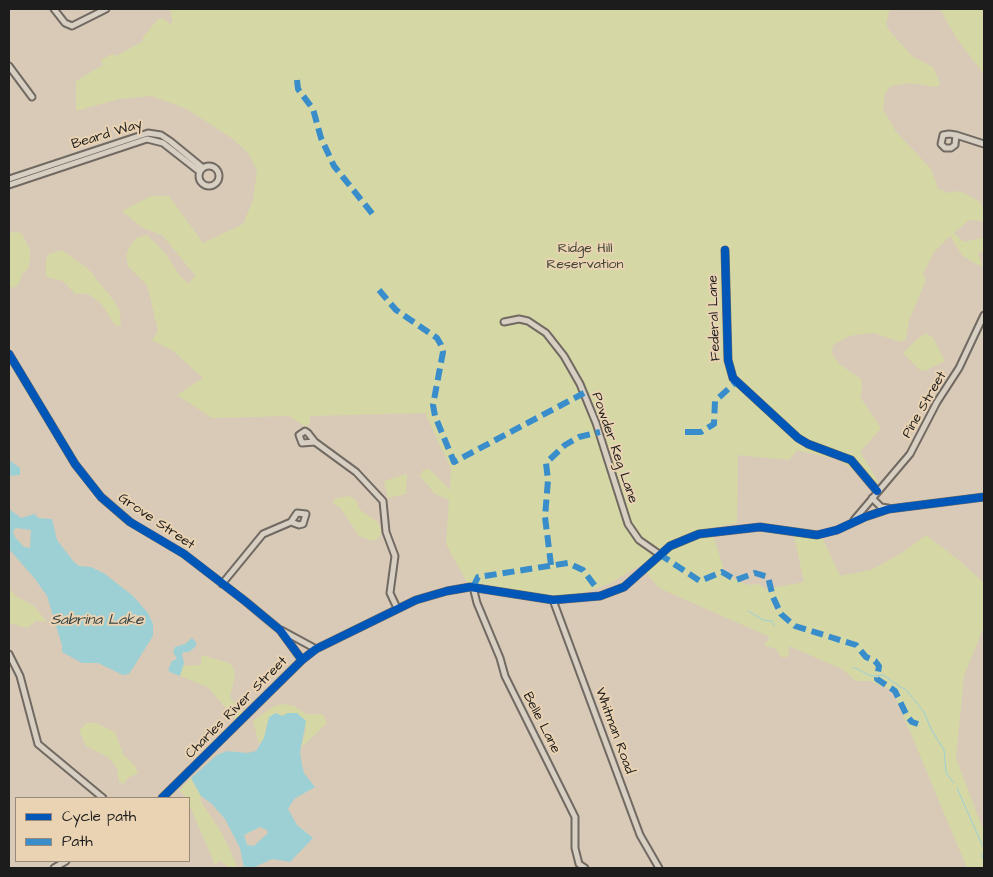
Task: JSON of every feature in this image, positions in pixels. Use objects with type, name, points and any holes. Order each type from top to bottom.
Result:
[{"type":"street","points":[[54,9],[65,22],[72,26],[106,9]]},
{"type":"street","points":[[9,66],[32,97]]},
{"type":"street","name":"Beard Way","points":[[9,180],[148,133],[160,135],[170,140],[201,170],[163,143],[147,138],[9,185]]},
{"type":"street","points":[[956,135],[984,144]]},
{"type":"street","name":"Federal Lane","points":[[726,250],[728,360],[733,378],[798,438],[808,444],[852,460],[877,491]]},
{"type":"street","name":"Pine Street","points":[[850,523],[910,454],[937,402],[959,368],[984,315]]},
{"type":"street","name":"Powder Keg Lane","points":[[504,322],[520,319],[528,321],[546,334],[564,356],[580,384],[596,423],[628,524],[639,540],[659,554]]},
{"type":"street","name":"Grove Street","points":[[9,354],[75,464],[101,497],[130,522],[184,554],[280,630],[302,660]]},
{"type":"street","points":[[315,442],[356,472],[383,501],[386,532],[395,556],[390,593],[397,608]]},
{"type":"street","name":"Charles River Street","points":[[163,797],[302,660],[316,650],[397,608],[447,591],[474,587],[553,600],[600,596],[616,591],[634,579],[659,554],[682,540],[699,534],[760,527],[818,535],[889,509],[984,497]]},
{"type":"street","points":[[872,498],[881,507],[889,509]]},
{"type":"street","points":[[222,584],[263,534],[291,522]]},
{"type":"street","name":"Belle Lane","points":[[474,587],[477,603],[500,658],[505,676],[575,817],[575,848],[579,864],[585,868]]},
{"type":"street","name":"Whitman Road","points":[[553,600],[640,835],[659,868]]},
{"type":"street","points":[[280,630],[316,650]]},
{"type":"street","points":[[9,654],[20,676],[38,744],[102,797]]},
{"type":"green space","name":"Ridge Hill Reservation","points":[[170,9],[890,9],[886,23],[888,29],[913,57],[933,67],[940,84],[937,87],[910,83],[891,86],[885,93],[883,109],[896,132],[931,169],[938,189],[948,193],[958,191],[980,202],[983,207],[984,221],[969,220],[954,233],[964,242],[982,238],[984,235],[984,250],[978,254],[983,266],[962,255],[950,236],[934,252],[923,274],[926,280],[909,320],[906,339],[900,342],[874,333],[861,334],[849,336],[833,345],[832,353],[839,364],[861,379],[862,392],[860,397],[881,428],[860,452],[879,483],[876,486],[839,460],[797,450],[789,460],[738,455],[737,523],[711,528],[725,573],[740,582],[749,585],[758,584],[766,589],[804,582],[794,536],[821,535],[840,576],[871,570],[902,553],[926,535],[960,561],[984,583],[984,626],[964,676],[956,758],[984,832],[984,868],[967,868],[893,691],[870,681],[856,681],[842,669],[789,646],[788,657],[781,657],[776,649],[764,645],[770,637],[659,588],[640,565],[611,583],[572,595],[538,595],[493,586],[468,584],[446,544],[449,500],[435,494],[420,476],[423,470],[429,469],[450,490],[451,469],[426,415],[428,413],[310,416],[310,423],[306,427],[289,416],[212,418],[177,395],[203,378],[173,351],[152,340],[158,331],[149,292],[146,284],[128,266],[126,256],[136,238],[147,235],[166,254],[180,276],[189,284],[195,275],[162,235],[143,228],[122,211],[151,196],[169,196],[203,243],[243,224],[253,200],[257,171],[249,154],[233,139],[187,109],[152,96],[119,99],[76,111],[76,81],[103,65],[101,60],[112,54],[117,56],[143,41],[143,37],[158,19],[164,19],[170,24],[173,22]]},
{"type":"green space","points":[[940,9],[984,9],[984,74],[957,39]]},
{"type":"green space","points":[[15,231],[22,234],[30,249],[30,257],[28,269],[22,274],[19,284],[13,288],[9,286],[9,234]]},
{"type":"green space","points":[[62,250],[89,270],[114,301],[120,312],[121,325],[116,326],[102,305],[93,297],[88,294],[75,294],[63,281],[46,277],[46,259],[49,254]]},
{"type":"green space","points":[[926,333],[933,338],[945,361],[924,371],[920,370],[903,353]]},
{"type":"green space","points":[[407,474],[406,494],[388,498],[384,481]]},
{"type":"green space","points":[[348,496],[356,500],[360,510],[378,522],[382,533],[377,539],[373,541],[359,536],[340,507],[333,504],[334,499]]},
{"type":"green space","points":[[9,588],[16,596],[34,606],[47,622],[36,621],[27,628],[9,623]]},
{"type":"green space","points":[[201,655],[229,663],[233,667],[235,675],[230,697],[243,713],[237,719],[233,717],[208,687],[180,676],[183,666],[201,665]]},
{"type":"green space","points":[[282,704],[294,706],[306,714],[323,714],[327,723],[301,748],[306,728],[276,713],[267,725],[264,738],[259,744],[253,721],[272,707]]},
{"type":"green space","points":[[87,723],[96,723],[115,732],[123,754],[135,766],[138,773],[128,778],[124,784],[119,782],[117,768],[108,757],[86,746],[79,730]]},
{"type":"green space","points":[[191,778],[201,796],[202,803],[223,835],[238,868],[229,868],[220,860],[215,865],[190,806],[190,797],[185,797],[180,790]]},
{"type":"water","points":[[9,460],[20,468],[20,475],[9,476]]},
{"type":"water","name":"Sabrina Lake","points":[[9,509],[21,518],[35,514],[38,518],[52,519],[57,540],[74,562],[79,566],[91,567],[105,574],[133,596],[148,613],[153,624],[153,636],[129,674],[123,675],[98,663],[82,663],[62,652],[62,645],[47,596],[9,549]],"holes":[[[16,528],[31,530],[30,548],[24,547],[15,537],[13,531]]]},
{"type":"water","points":[[192,638],[196,642],[196,646],[189,652],[182,654],[184,663],[180,676],[172,673],[168,670],[172,661],[177,659],[173,652],[175,647],[185,644]]},
{"type":"water","points":[[276,713],[282,716],[288,713],[297,713],[306,721],[300,752],[304,773],[315,787],[294,799],[288,809],[297,825],[313,838],[290,862],[272,859],[253,868],[244,868],[240,848],[225,819],[212,804],[201,796],[191,778],[217,755],[227,751],[247,753],[256,751],[264,738],[269,717]],"holes":[[[260,827],[267,830],[268,833],[254,846],[247,845],[244,835]]]},
{"type":"waterway","points":[[748,611],[763,620],[772,621],[774,626]]},
{"type":"waterway","points":[[853,667],[871,676],[883,675],[907,691],[924,712],[931,729],[944,750],[946,773],[954,783]]},
{"type":"waterway","points":[[957,788],[984,849]]},
{"type":"waterway","points":[[984,852],[981,855],[984,860]]},
{"type":"marked path","points":[[297,80],[298,89],[313,109],[321,138],[334,166],[375,217]]},
{"type":"marked path","points":[[379,290],[396,310],[437,338],[441,345],[443,352],[433,405],[435,416],[454,462],[584,393]]},
{"type":"marked path","points":[[697,432],[685,432],[701,432],[714,424],[715,401],[736,382]]},
{"type":"marked path","points":[[551,565],[545,517],[548,480],[546,463],[565,445],[579,437],[600,432]]},
{"type":"marked path","points":[[659,554],[700,581],[722,572],[736,580],[755,573],[768,577],[773,597],[781,614],[795,626],[856,645],[866,657],[875,661],[879,666],[877,679],[895,691],[907,716],[912,722],[918,724]]},
{"type":"marked path","points":[[473,587],[478,577],[568,563],[583,570],[595,586]]},
{"type":"cycle path","points":[[725,250],[728,360],[733,378],[798,438],[808,444],[851,460],[877,491]]},
{"type":"cycle path","points":[[9,354],[75,464],[101,497],[130,522],[184,554],[245,601],[280,630],[302,660]]},
{"type":"cycle path","points":[[163,797],[302,660],[316,649],[416,600],[470,587],[553,600],[600,596],[624,587],[670,546],[699,534],[760,527],[817,535],[837,530],[865,517],[889,509],[984,497]]}]
